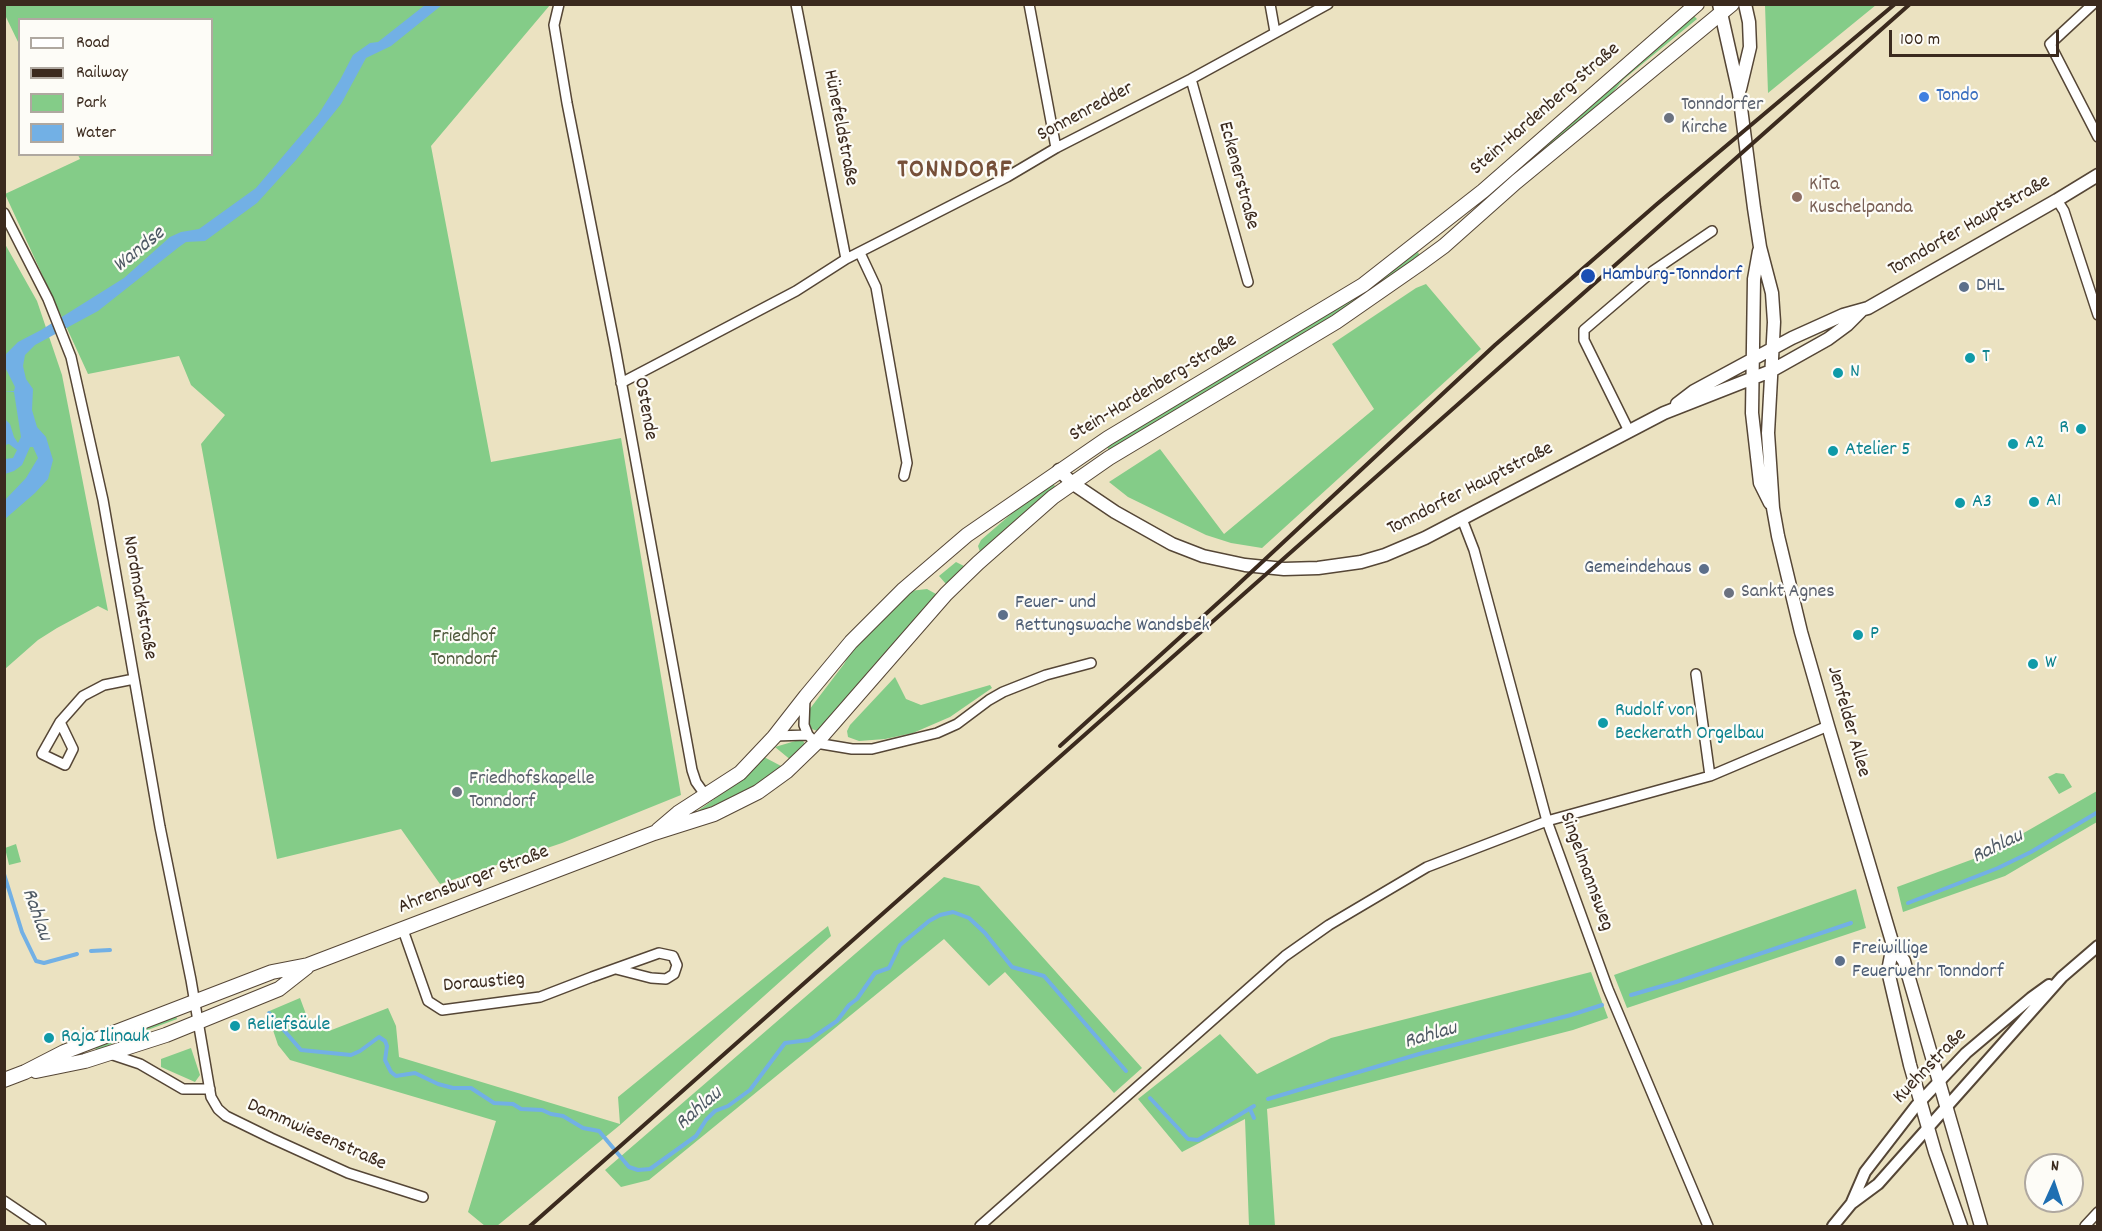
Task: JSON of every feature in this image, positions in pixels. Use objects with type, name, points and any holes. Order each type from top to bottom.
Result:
[{"type":"main road","name":"Stein-Hardenberg-Straße","points":[[654,833],[678,813],[740,772],[774,736],[851,642],[937,560],[967,535],[1108,438],[1363,285],[1484,191],[1697,4]]},
{"type":"main road","name":"Stein-Hardenberg-Straße","points":[[812,739],[946,594],[1015,529],[1072,483],[1118,452],[1336,322],[1418,265],[1444,246],[1515,182],[1720,9],[1732,4]]},
{"type":"main road","points":[[1739,93],[1750,47],[1749,22],[1745,4]]},
{"type":"main road","points":[[1720,9],[1739,93],[1760,247]]},
{"type":"main road","name":"Tonndorfer Hauptstraße","points":[[1059,470],[1072,483],[1115,512],[1172,544],[1203,556],[1259,567],[1318,568],[1361,562],[1385,555],[1425,538],[1664,413],[1771,371],[1828,339],[1861,311],[2097,175]]},
{"type":"main road","name":"Jenfelder Allee","points":[[1760,247],[1772,293],[1774,322],[1768,433],[1773,508],[1801,632],[1828,726],[1893,945],[1904,961],[1981,1227]]},
{"type":"main road","name":"Jenfelder Allee","points":[[1760,247],[1755,279],[1754,434],[1760,483],[1773,508]]},
{"type":"main road","name":"Tonndorfer Hauptstraße","points":[[1664,413],[1694,391],[1772,348],[1843,315],[1861,311]]},
{"type":"main road","points":[[654,833],[714,814],[758,792],[787,771],[812,739]]},
{"type":"main road","name":"Ahrensburger Straße","points":[[4,1080],[64,1052],[272,972],[308,965],[654,833]]},
{"type":"main road","name":"Jenfelder Allee","points":[[1893,945],[1888,971],[1910,1065],[1961,1227]]},
{"type":"main road","name":"Ahrensburger Straße","points":[[25,1072],[65,1066],[109,1054],[199,1022],[279,989],[308,965]]},
{"type":"street","name":"Ostende","points":[[559,4],[554,25],[567,103],[692,770],[696,782],[706,796]]},
{"type":"street","name":"Hünefeldstraße","points":[[796,4],[846,259]]},
{"type":"street","points":[[1029,4],[1056,148]]},
{"type":"street","points":[[1270,4],[1275,32]]},
{"type":"street","name":"Sonnenredder","points":[[621,383],[796,291],[846,259],[1007,177],[1056,148],[1191,79],[1328,4]]},
{"type":"street","points":[[2093,4],[2050,44],[2097,137]]},
{"type":"street","name":"Eckenerstraße","points":[[1191,79],[1248,282]]},
{"type":"street","points":[[2057,200],[2064,211],[2097,315]]},
{"type":"street","name":"Nordmarkstraße","points":[[4,213],[48,299],[71,357],[102,500],[160,827],[199,1022]]},
{"type":"street","points":[[1629,431],[1584,340],[1584,330],[1653,271],[1712,231]]},
{"type":"street","points":[[860,253],[876,286],[907,463],[904,476]]},
{"type":"street","name":"Singelmannsweg","points":[[1462,519],[1474,550],[1547,821],[1608,989],[1708,1227]]},
{"type":"street","points":[[774,736],[812,739],[852,749],[872,749],[937,733],[957,724],[989,699],[1003,692],[1046,675],[1090,663]]},
{"type":"street","points":[[1696,674],[1710,776]]},
{"type":"street","points":[[60,722],[83,696],[104,685],[134,679]]},
{"type":"street","points":[[806,696],[804,725],[812,739]]},
{"type":"street","points":[[980,1227],[1285,956],[1329,925],[1427,867],[1547,821],[1710,776],[1828,726]]},
{"type":"street","name":"Doraustieg","points":[[403,930],[428,1001],[442,1010],[540,997],[616,969],[664,953],[676,958],[678,966],[674,974],[666,979],[651,978],[616,969]]},
{"type":"street","name":"Kuehnstraße","points":[[1833,1227],[1851,1204],[1865,1172],[1921,1101],[1966,1053],[2024,1004],[2062,977],[2097,946]]},
{"type":"street","name":"Kuehnstraße","points":[[1851,1204],[1878,1184],[2062,977]]},
{"type":"street","name":"Dammwiesenstraße","points":[[199,1022],[214,1103],[226,1116],[348,1173],[423,1197]]},
{"type":"street","points":[[109,1054],[140,1064],[183,1089],[210,1089]]},
{"type":"street","points":[[4,1201],[41,1227]]},
{"type":"street","points":[[2085,1227],[2097,1212]]},
{"type":"green space","points":[[1765,4],[1876,5],[1768,93]]},
{"type":"green space","name":"Friedhof Tonndorf","points":[[4,5],[550,5],[431,146],[491,462],[621,438],[681,795],[562,843],[440,884],[401,829],[277,859],[201,444],[225,415],[191,385],[179,356],[88,374],[5,194],[80,159],[78,156],[213,156],[213,18],[18,18],[18,42],[5,15]]},
{"type":"green space","points":[[1693,15],[1697,19],[1624,79],[1607,99],[1524,166],[1520,164]]},
{"type":"green space","points":[[5,244],[37,301],[62,375],[108,611],[98,606],[57,628],[38,640],[5,669]]},
{"type":"green space","points":[[1418,252],[1420,257],[1386,283],[1313,329],[1109,450],[1107,447],[1319,319]]},
{"type":"green space","points":[[1426,284],[1481,349],[1262,548],[1231,543],[1206,535],[1128,497],[1109,482],[1160,449],[1224,534],[1374,409],[1332,344],[1416,288]]},
{"type":"green space","points":[[1053,484],[1055,486],[980,552],[978,546],[981,540],[1032,496]]},
{"type":"green space","points":[[956,562],[964,566],[946,584],[939,576]]},
{"type":"green space","points":[[927,589],[936,594],[820,732],[812,729],[809,723],[809,710],[849,655],[910,591]]},
{"type":"green space","points":[[895,677],[906,699],[921,705],[990,685],[992,688],[950,717],[913,733],[885,739],[859,741],[848,737],[847,731],[850,725]]},
{"type":"green space","points":[[802,739],[806,746],[792,761],[775,747]]},
{"type":"green space","points":[[764,757],[783,767],[758,786],[692,815],[727,790]]},
{"type":"green space","points":[[2056,773],[2064,774],[2072,787],[2059,794],[2048,777]]},
{"type":"green space","points":[[2097,791],[2097,822],[2005,876],[1903,912],[1897,887],[1987,854]]},
{"type":"green space","points":[[16,844],[21,862],[9,865],[5,848]]},
{"type":"green space","points":[[944,877],[979,886],[1142,1068],[1114,1093],[1005,972],[989,986],[944,939],[649,1180],[621,1187],[605,1170]]},
{"type":"green space","points":[[1856,889],[1866,928],[1627,1008],[1614,975]]},
{"type":"green space","points":[[828,926],[831,936],[620,1125],[497,1226],[485,1226],[468,1212],[496,1121],[290,1060],[278,1045],[267,1012],[300,998],[310,1025],[329,1031],[388,1008],[396,1026],[399,1057],[620,1124],[618,1097]]},
{"type":"green space","points":[[1591,972],[1608,1018],[1573,1030],[1267,1109],[1275,1226],[1249,1226],[1245,1119],[1182,1152],[1138,1099],[1220,1034],[1257,1074],[1331,1038]]},
{"type":"green space","points":[[176,1016],[177,1019],[113,1043],[97,1052],[95,1047]]},
{"type":"green space","points":[[191,1048],[200,1075],[195,1082],[161,1067],[161,1059]]},
{"type":"water","points":[[425,5],[442,5],[391,46],[366,58],[341,104],[296,160],[257,203],[205,241],[186,242],[98,311],[35,345],[25,355],[23,366],[26,379],[33,389],[32,410],[37,427],[46,437],[53,460],[48,479],[5,519],[5,500],[26,478],[38,458],[33,447],[30,447],[22,465],[5,474],[5,459],[13,458],[17,450],[9,444],[5,445],[4,418],[10,424],[18,443],[21,437],[14,392],[4,392],[14,391],[15,387],[6,369],[6,354],[18,342],[124,278],[170,237],[181,232],[199,229],[256,188],[318,115],[353,55],[370,43],[378,42]]},
{"type":"waterway","name":"Rahlau","points":[[1908,903],[1998,868],[2031,852],[2098,812]]},
{"type":"waterway","name":"Rahlau","points":[[4,874],[22,932],[36,961],[44,963],[77,954]]},
{"type":"waterway","name":"Rahlau","points":[[269,1013],[301,1050],[351,1055],[379,1037],[385,1041],[387,1046],[385,1060],[391,1072],[396,1076],[415,1073],[438,1084],[453,1088],[471,1088],[494,1103],[513,1104],[521,1109],[542,1110],[563,1116],[583,1128],[599,1131],[629,1167],[638,1170],[650,1169],[696,1136],[715,1111],[728,1106],[750,1090],[785,1043],[809,1040],[837,1021],[849,1005],[857,999],[875,973],[889,968],[900,945],[929,921],[953,912],[969,918],[985,933],[1012,967],[1044,976],[1126,1071]]},
{"type":"waterway","name":"Rahlau","points":[[1631,995],[1851,923]]},
{"type":"waterway","name":"Rahlau","points":[[91,951],[110,950]]},
{"type":"waterway","name":"Rahlau","points":[[1268,1099],[1419,1054],[1602,1005]]},
{"type":"waterway","name":"Rahlau","points":[[1150,1098],[1188,1139],[1198,1140],[1254,1106]]},
{"type":"waterway","points":[[1250,1109],[1254,1118]]},
{"type":"railway","points":[[1060,746],[1230,592],[1495,345],[1657,204],[1895,4]]},
{"type":"railway","points":[[530,1226],[1910,4]]},
{"type":"place","name":"Tondo","points":[[1924,97]]},
{"type":"place","name":"Tonndorfer Kirche","points":[[1669,118]]},
{"type":"place","name":"KiTa Kuschelpanda","points":[[1797,197]]},
{"type":"place","name":"Hamburg-Tonndorf","points":[[1588,276]]},
{"type":"place","name":"DHL","points":[[1964,287]]},
{"type":"place","name":"T","points":[[1970,358]]},
{"type":"place","name":"N","points":[[1838,373]]},
{"type":"place","name":"R","points":[[2081,429]]},
{"type":"place","name":"A2","points":[[2013,444]]},
{"type":"place","name":"Atelier 5","points":[[1833,451]]},
{"type":"place","name":"A1","points":[[2034,502]]},
{"type":"place","name":"A3","points":[[1960,503]]},
{"type":"place","name":"Gemeindehaus","points":[[1704,569]]},
{"type":"place","name":"Sankt Agnes","points":[[1729,593]]},
{"type":"place","name":"Feuer- und Rettungswache Wandsbek","points":[[1003,615]]},
{"type":"place","name":"P","points":[[1858,635]]},
{"type":"place","name":"W","points":[[2033,664]]},
{"type":"place","name":"Rudolf von Beckerath Orgelbau","points":[[1603,723]]},
{"type":"place","name":"Friedhofskapelle Tonndorf","points":[[457,792]]},
{"type":"place","name":"Freiwillige Feuerwehr Tonndorf","points":[[1840,961]]},
{"type":"place","name":"Reliefsäule","points":[[235,1026]]},
{"type":"place","name":"Raja Ilinauk","points":[[49,1038]]},
{"type":"district","name":"TONNDORF","points":[[955,172]]},
{"type":"water label","name":"Wandse","points":[[140,251]]}]
